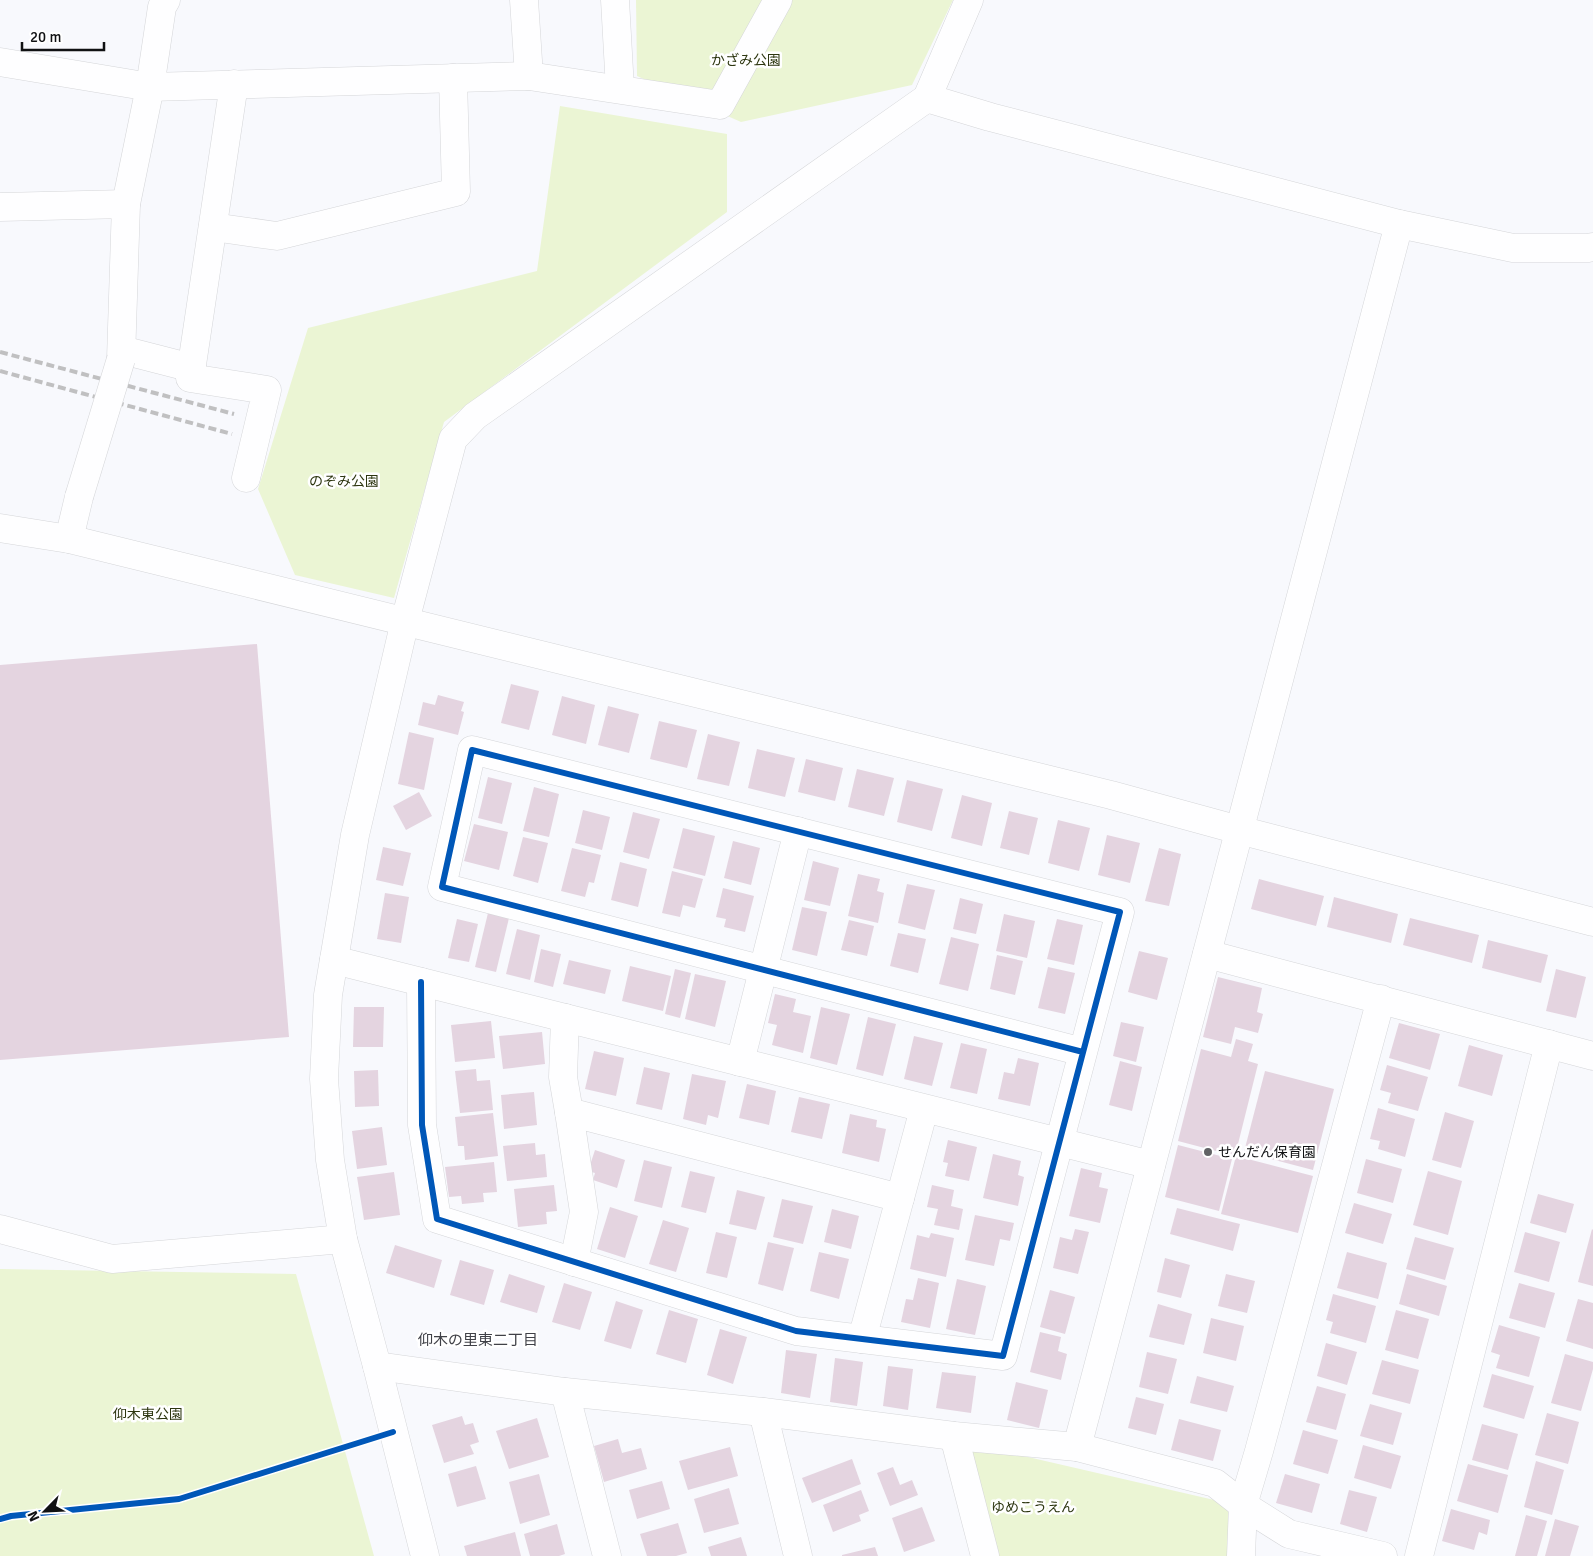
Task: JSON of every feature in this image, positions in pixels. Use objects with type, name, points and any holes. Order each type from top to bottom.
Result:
[{"type":"street","points":[[70,539],[79,497],[122,355],[126,204],[150,88],[162,7],[166,0]]},
{"type":"street","points":[[524,0],[529,76]]},
{"type":"street","points":[[615,0],[620,89]]},
{"type":"street","points":[[0,62],[150,88],[529,76],[720,105],[778,0]]},
{"type":"street","points":[[425,1556],[343,1239],[330,1160],[324,1080],[328,996],[355,835],[405,622],[453,439],[475,416],[926,98],[969,0]]},
{"type":"street","points":[[213,227],[277,236],[456,192],[454,78]]},
{"type":"street","points":[[234,84],[190,378],[266,390],[246,478]]},
{"type":"street","points":[[926,98],[990,117],[1399,224],[1512,248],[1593,247]]},
{"type":"street","points":[[0,207],[126,204]]},
{"type":"street","points":[[1077,1447],[1399,224]]},
{"type":"street","points":[[122,355],[192,368]]},
{"type":"street","points":[[0,528],[70,539],[1111,795],[1593,922]]},
{"type":"street","points":[[421,982],[422,1125],[437,1219],[796,1331],[1003,1356],[1120,912],[472,750],[442,887],[1083,1052]]},
{"type":"street","points":[[740,1062],[798,832]]},
{"type":"street","points":[[1207,954],[1593,1056]]},
{"type":"street","points":[[334,960],[1150,1165]]},
{"type":"street","points":[[1241,1556],[1243,1505],[1265,1431],[1381,999]]},
{"type":"street","points":[[565,1018],[563,1076],[584,1212],[574,1262]]},
{"type":"street","points":[[1419,1556],[1549,1044]]},
{"type":"street","points":[[862,1339],[924,1108]]},
{"type":"street","points":[[570,1112],[900,1198]]},
{"type":"street","points":[[0,1229],[112,1260],[343,1239]]},
{"type":"street","points":[[377,1366],[566,1392],[763,1412],[954,1436],[1077,1447],[1215,1483],[1243,1505],[1289,1534],[1384,1556]]},
{"type":"street","points":[[566,1392],[607,1556]]},
{"type":"street","points":[[763,1412],[798,1556]]},
{"type":"street","points":[[954,1436],[985,1556]]},
{"type":"green space","name":"かざみ公園","points":[[636,0],[953,0],[912,85],[741,122],[637,76]]},
{"type":"green space","name":"のぞみ公園","points":[[560,106],[727,134],[727,212],[444,422],[394,598],[295,575],[258,489],[308,328],[537,271]]},
{"type":"green space","name":"仰木東公園","points":[[0,1269],[296,1274],[374,1556],[0,1556]]},
{"type":"green space","name":"ゆめこうえん","points":[[967,1443],[1236,1505],[1232,1556],[996,1556]]},
{"type":"building","points":[[257,644],[289,1037],[0,1060],[0,665]]},
{"type":"building","points":[[511,684],[539,691],[529,730],[501,723]]},
{"type":"building","points":[[438,695],[464,702],[461,711],[464,712],[458,735],[418,725],[423,702],[435,705]]},
{"type":"building","points":[[562,696],[595,705],[586,744],[552,735]]},
{"type":"building","points":[[608,706],[639,714],[629,753],[598,745]]},
{"type":"building","points":[[659,721],[697,730],[687,768],[650,759]]},
{"type":"building","points":[[409,732],[434,738],[424,790],[398,784]]},
{"type":"building","points":[[708,734],[740,742],[729,786],[697,779]]},
{"type":"building","points":[[757,749],[795,758],[785,797],[748,788]]},
{"type":"building","points":[[806,759],[843,768],[835,801],[798,792]]},
{"type":"building","points":[[857,769],[894,778],[884,816],[848,807]]},
{"type":"building","points":[[488,777],[512,783],[502,824],[478,818]]},
{"type":"building","points":[[907,780],[943,789],[932,831],[897,822]]},
{"type":"building","points":[[534,787],[559,794],[549,837],[523,831]]},
{"type":"building","points":[[419,792],[432,816],[406,830],[393,806]]},
{"type":"building","points":[[962,795],[992,803],[982,846],[951,838]]},
{"type":"building","points":[[583,810],[610,817],[602,850],[575,843]]},
{"type":"building","points":[[1009,811],[1038,818],[1029,855],[1000,848]]},
{"type":"building","points":[[633,812],[660,819],[649,859],[623,852]]},
{"type":"building","points":[[1058,820],[1090,828],[1079,871],[1048,863]]},
{"type":"building","points":[[474,824],[508,832],[499,870],[464,861]]},
{"type":"building","points":[[683,828],[715,836],[705,876],[673,868]]},
{"type":"building","points":[[1107,835],[1140,843],[1130,883],[1098,875]]},
{"type":"building","points":[[523,837],[548,843],[538,883],[513,876]]},
{"type":"building","points":[[733,841],[760,848],[751,885],[724,878]]},
{"type":"building","points":[[383,847],[411,853],[403,886],[376,880]]},
{"type":"building","points":[[572,848],[601,855],[594,883],[589,882],[585,897],[561,891]]},
{"type":"building","points":[[1159,848],[1181,854],[1169,906],[1145,901]]},
{"type":"building","points":[[813,861],[839,868],[830,906],[804,900]]},
{"type":"building","points":[[620,862],[647,869],[638,907],[611,900]]},
{"type":"building","points":[[672,871],[703,879],[695,908],[683,905],[680,917],[662,913]]},
{"type":"building","points":[[858,874],[880,879],[877,891],[884,893],[878,923],[848,916]]},
{"type":"building","points":[[1259,879],[1324,896],[1316,926],[1251,909]]},
{"type":"building","points":[[907,884],[935,890],[925,930],[898,923]]},
{"type":"building","points":[[723,888],[754,896],[745,932],[724,927],[726,919],[716,917]]},
{"type":"building","points":[[385,893],[409,897],[401,943],[377,939]]},
{"type":"building","points":[[1334,897],[1398,914],[1391,943],[1327,927]]},
{"type":"building","points":[[960,898],[983,904],[976,934],[953,929]]},
{"type":"building","points":[[802,907],[827,912],[817,956],[792,950]]},
{"type":"building","points":[[488,913],[509,918],[496,972],[475,967]]},
{"type":"building","points":[[1004,914],[1035,921],[1027,958],[996,951]]},
{"type":"building","points":[[1410,918],[1479,935],[1472,963],[1403,945]]},
{"type":"building","points":[[457,919],[478,924],[469,962],[448,958]]},
{"type":"building","points":[[1057,919],[1083,925],[1074,965],[1047,959]]},
{"type":"building","points":[[849,920],[874,926],[867,956],[841,950]]},
{"type":"building","points":[[517,929],[540,935],[530,980],[506,974]]},
{"type":"building","points":[[898,933],[926,939],[918,973],[890,966]]},
{"type":"building","points":[[951,937],[979,944],[968,991],[939,984]]},
{"type":"building","points":[[1488,940],[1548,955],[1541,983],[1482,968]]},
{"type":"building","points":[[541,949],[561,954],[553,987],[534,982]]},
{"type":"building","points":[[1139,951],[1168,958],[1157,1000],[1128,992]]},
{"type":"building","points":[[997,955],[1023,961],[1015,995],[990,989]]},
{"type":"building","points":[[569,960],[611,970],[605,994],[563,984]]},
{"type":"building","points":[[630,966],[671,976],[663,1011],[622,1001]]},
{"type":"building","points":[[1048,967],[1075,973],[1065,1014],[1038,1008]]},
{"type":"building","points":[[675,969],[691,973],[680,1018],[665,1014]]},
{"type":"building","points":[[1556,969],[1586,977],[1576,1018],[1546,1011]]},
{"type":"building","points":[[695,974],[726,981],[715,1027],[685,1019]]},
{"type":"building","points":[[1218,977],[1262,988],[1257,1012],[1263,1014],[1258,1033],[1235,1027],[1231,1044],[1203,1037]]},
{"type":"building","points":[[775,994],[796,999],[793,1012],[811,1016],[803,1053],[772,1045],[777,1025],[768,1023]]},
{"type":"building","points":[[354,1007],[384,1007],[383,1047],[353,1047]]},
{"type":"building","points":[[821,1007],[850,1014],[837,1065],[810,1058]]},
{"type":"building","points":[[868,1017],[896,1024],[883,1076],[856,1069]]},
{"type":"building","points":[[491,1021],[495,1058],[455,1062],[451,1025]]},
{"type":"building","points":[[1121,1022],[1144,1027],[1136,1062],[1113,1056]]},
{"type":"building","points":[[1399,1023],[1440,1034],[1430,1070],[1389,1058]]},
{"type":"building","points":[[542,1032],[545,1064],[503,1069],[499,1036]]},
{"type":"building","points":[[914,1036],[943,1043],[932,1086],[904,1079]]},
{"type":"building","points":[[1236,1039],[1253,1044],[1248,1061],[1258,1064],[1235,1156],[1178,1141],[1201,1049],[1231,1057]]},
{"type":"building","points":[[961,1043],[987,1049],[977,1094],[950,1088]]},
{"type":"building","points":[[1469,1045],[1503,1055],[1492,1096],[1458,1086]]},
{"type":"building","points":[[594,1051],[624,1058],[616,1096],[585,1089]]},
{"type":"building","points":[[1018,1058],[1039,1063],[1030,1106],[998,1099],[1004,1072],[1014,1074]]},
{"type":"building","points":[[1120,1061],[1142,1067],[1132,1111],[1109,1105]]},
{"type":"building","points":[[1387,1065],[1428,1077],[1418,1111],[1388,1103],[1391,1093],[1380,1090]]},
{"type":"building","points":[[644,1067],[670,1073],[662,1110],[636,1104]]},
{"type":"building","points":[[476,1069],[477,1081],[490,1080],[493,1110],[460,1113],[455,1071]]},
{"type":"building","points":[[378,1070],[379,1106],[355,1107],[354,1071]]},
{"type":"building","points":[[1265,1071],[1334,1089],[1313,1170],[1244,1152]]},
{"type":"building","points":[[692,1074],[726,1081],[718,1118],[708,1115],[706,1125],[683,1119]]},
{"type":"building","points":[[747,1084],[776,1091],[769,1125],[739,1118]]},
{"type":"building","points":[[534,1092],[537,1125],[504,1129],[501,1095]]},
{"type":"building","points":[[799,1097],[830,1104],[822,1139],[791,1132]]},
{"type":"building","points":[[1378,1108],[1415,1119],[1405,1157],[1378,1149],[1380,1141],[1370,1139]]},
{"type":"building","points":[[1445,1112],[1474,1121],[1461,1168],[1432,1160]]},
{"type":"building","points":[[493,1113],[498,1156],[465,1160],[464,1146],[458,1146],[455,1117]]},
{"type":"building","points":[[850,1114],[877,1120],[876,1127],[886,1129],[879,1162],[842,1153]]},
{"type":"building","points":[[382,1127],[387,1165],[357,1169],[352,1131]]},
{"type":"building","points":[[948,1140],[977,1147],[969,1181],[945,1176],[948,1163],[943,1162]]},
{"type":"building","points":[[535,1143],[536,1155],[545,1154],[547,1177],[507,1181],[503,1146]]},
{"type":"building","points":[[1178,1145],[1232,1159],[1219,1211],[1165,1197]]},
{"type":"building","points":[[595,1150],[625,1160],[617,1188],[593,1180],[595,1173],[588,1171]]},
{"type":"building","points":[[993,1154],[1021,1161],[1018,1175],[1024,1177],[1018,1206],[983,1198]]},
{"type":"building","points":[[1236,1156],[1313,1176],[1298,1233],[1221,1214]]},
{"type":"building","points":[[1366,1159],[1402,1169],[1393,1203],[1357,1193]]},
{"type":"building","points":[[644,1160],[672,1167],[662,1208],[634,1201]]},
{"type":"building","points":[[494,1162],[497,1192],[483,1193],[484,1202],[462,1204],[461,1196],[449,1197],[445,1167]]},
{"type":"building","points":[[1081,1168],[1102,1173],[1099,1187],[1108,1189],[1100,1223],[1069,1216]]},
{"type":"building","points":[[690,1171],[715,1177],[706,1213],[681,1207]]},
{"type":"building","points":[[1428,1171],[1462,1181],[1448,1235],[1413,1225]]},
{"type":"building","points":[[394,1172],[400,1215],[364,1220],[357,1177]]},
{"type":"building","points":[[554,1185],[557,1211],[546,1212],[547,1224],[518,1227],[514,1189]]},
{"type":"building","points":[[932,1185],[954,1190],[951,1206],[963,1209],[959,1230],[934,1225],[938,1209],[927,1207]]},
{"type":"building","points":[[737,1190],[765,1197],[756,1230],[729,1224]]},
{"type":"building","points":[[1538,1194],[1574,1204],[1566,1233],[1530,1223]]},
{"type":"building","points":[[782,1199],[813,1206],[803,1244],[773,1237]]},
{"type":"building","points":[[1354,1203],[1392,1214],[1383,1244],[1345,1233]]},
{"type":"building","points":[[610,1207],[638,1216],[625,1258],[597,1249]]},
{"type":"building","points":[[1177,1208],[1240,1224],[1233,1251],[1170,1234]]},
{"type":"building","points":[[832,1209],[859,1216],[851,1249],[824,1242]]},
{"type":"building","points":[[975,1215],[1014,1223],[1010,1241],[1000,1239],[994,1266],[965,1260]]},
{"type":"building","points":[[663,1220],[689,1228],[676,1272],[649,1264]]},
{"type":"building","points":[[1075,1229],[1089,1232],[1078,1274],[1053,1268],[1060,1237],[1072,1240]]},
{"type":"building","points":[[1593,1230],[1593,1286],[1578,1282]]},
{"type":"building","points":[[716,1232],[737,1237],[727,1278],[706,1273]]},
{"type":"building","points":[[1525,1232],[1560,1242],[1549,1282],[1514,1272]]},
{"type":"building","points":[[931,1233],[954,1238],[946,1277],[910,1269],[917,1235],[929,1238]]},
{"type":"building","points":[[1415,1237],[1454,1248],[1445,1280],[1406,1269]]},
{"type":"building","points":[[768,1242],[794,1248],[783,1291],[758,1284]]},
{"type":"building","points":[[395,1245],[442,1260],[434,1288],[386,1273]]},
{"type":"building","points":[[819,1252],[849,1259],[839,1299],[810,1291]]},
{"type":"building","points":[[1347,1252],[1387,1263],[1378,1299],[1337,1288]]},
{"type":"building","points":[[1165,1258],[1190,1265],[1181,1298],[1157,1292]]},
{"type":"building","points":[[460,1260],[494,1270],[484,1305],[450,1295]]},
{"type":"building","points":[[509,1274],[545,1286],[537,1313],[500,1302]]},
{"type":"building","points":[[1226,1274],[1255,1281],[1247,1313],[1218,1306]]},
{"type":"building","points":[[1407,1274],[1447,1286],[1439,1316],[1399,1304]]},
{"type":"building","points":[[918,1278],[939,1283],[930,1328],[901,1322],[906,1299],[913,1300]]},
{"type":"building","points":[[957,1279],[986,1286],[975,1335],[946,1329]]},
{"type":"building","points":[[564,1283],[592,1292],[580,1330],[552,1322]]},
{"type":"building","points":[[1519,1283],[1555,1293],[1545,1328],[1509,1318]]},
{"type":"building","points":[[1050,1290],[1075,1297],[1065,1334],[1040,1327]]},
{"type":"building","points":[[1333,1294],[1376,1306],[1366,1343],[1330,1333],[1333,1322],[1326,1320]]},
{"type":"building","points":[[1578,1299],[1593,1303],[1593,1349],[1566,1341]]},
{"type":"building","points":[[616,1301],[643,1310],[631,1349],[604,1341]]},
{"type":"building","points":[[1158,1304],[1192,1314],[1184,1345],[1149,1337]]},
{"type":"building","points":[[669,1310],[698,1319],[686,1363],[656,1354]]},
{"type":"building","points":[[1396,1310],[1429,1319],[1418,1359],[1385,1350]]},
{"type":"building","points":[[1211,1318],[1244,1326],[1236,1361],[1203,1353]]},
{"type":"building","points":[[1499,1325],[1540,1337],[1529,1377],[1496,1368],[1500,1355],[1491,1352]]},
{"type":"building","points":[[720,1329],[747,1337],[733,1384],[707,1375]]},
{"type":"building","points":[[1040,1332],[1061,1337],[1058,1351],[1067,1354],[1061,1380],[1030,1372]]},
{"type":"building","points":[[1326,1343],[1357,1352],[1347,1385],[1317,1376]]},
{"type":"building","points":[[786,1350],[817,1354],[810,1398],[781,1393]]},
{"type":"building","points":[[1147,1352],[1177,1359],[1168,1394],[1139,1387]]},
{"type":"building","points":[[1565,1354],[1593,1362],[1593,1369],[1581,1411],[1551,1403]]},
{"type":"building","points":[[835,1358],[863,1362],[857,1406],[830,1402]]},
{"type":"building","points":[[1382,1360],[1419,1370],[1410,1404],[1372,1394]]},
{"type":"building","points":[[888,1366],[913,1369],[908,1410],[883,1406]]},
{"type":"building","points":[[942,1372],[976,1376],[971,1413],[936,1408]]},
{"type":"building","points":[[1492,1374],[1534,1386],[1524,1419],[1483,1407]]},
{"type":"building","points":[[1197,1376],[1234,1386],[1227,1412],[1190,1403]]},
{"type":"building","points":[[1016,1382],[1048,1390],[1039,1428],[1007,1420]]},
{"type":"building","points":[[1317,1386],[1346,1394],[1336,1430],[1306,1422]]},
{"type":"building","points":[[1136,1397],[1164,1404],[1156,1435],[1128,1428]]},
{"type":"building","points":[[1370,1404],[1402,1413],[1393,1445],[1360,1436]]},
{"type":"building","points":[[1547,1413],[1579,1422],[1568,1464],[1535,1455]]},
{"type":"building","points":[[462,1416],[465,1425],[473,1423],[479,1442],[470,1445],[474,1454],[444,1463],[432,1425]]},
{"type":"building","points":[[537,1418],[549,1457],[509,1469],[496,1431]]},
{"type":"building","points":[[1179,1419],[1221,1430],[1213,1461],[1171,1450]]},
{"type":"building","points":[[1482,1424],[1518,1434],[1508,1470],[1472,1460]]},
{"type":"building","points":[[1303,1430],[1338,1440],[1328,1474],[1293,1464]]},
{"type":"building","points":[[618,1439],[622,1453],[641,1448],[647,1469],[604,1482],[594,1446]]},
{"type":"building","points":[[1363,1445],[1401,1456],[1391,1489],[1354,1478]]},
{"type":"building","points":[[730,1447],[738,1476],[688,1490],[679,1461]]},
{"type":"building","points":[[852,1459],[861,1484],[812,1503],[802,1478]]},
{"type":"building","points":[[1536,1461],[1564,1470],[1552,1515],[1524,1507]]},
{"type":"building","points":[[1468,1464],[1508,1475],[1498,1513],[1457,1501]]},
{"type":"building","points":[[476,1466],[486,1499],[457,1507],[448,1474]]},
{"type":"building","points":[[893,1467],[900,1485],[912,1480],[918,1495],[890,1506],[877,1473]]},
{"type":"building","points":[[539,1474],[550,1515],[520,1524],[509,1482]]},
{"type":"building","points":[[1285,1474],[1320,1484],[1312,1513],[1276,1503]]},
{"type":"building","points":[[662,1481],[670,1509],[637,1519],[629,1490]]},
{"type":"building","points":[[729,1488],[739,1524],[704,1533],[694,1499]]},
{"type":"building","points":[[861,1490],[869,1511],[859,1515],[861,1521],[833,1532],[823,1505]]},
{"type":"building","points":[[1349,1490],[1377,1497],[1367,1532],[1340,1524]]},
{"type":"building","points":[[922,1507],[935,1541],[904,1552],[892,1518]]},
{"type":"building","points":[[1451,1509],[1490,1520],[1487,1535],[1479,1532],[1474,1550],[1442,1541]]},
{"type":"building","points":[[1526,1515],[1547,1521],[1537,1556],[1515,1556]]},
{"type":"building","points":[[1555,1519],[1579,1526],[1570,1556],[1545,1556]]},
{"type":"building","points":[[678,1523],[687,1553],[676,1556],[647,1556],[640,1534]]},
{"type":"building","points":[[557,1524],[565,1554],[559,1556],[530,1556],[524,1534]]},
{"type":"building","points":[[515,1532],[521,1556],[467,1556],[464,1546]]},
{"type":"building","points":[[741,1537],[747,1556],[711,1556],[708,1547]]},
{"type":"building","points":[[875,1547],[878,1556],[842,1556],[842,1555]]},
{"type":"railway","points":[[0,352],[234,414]]},
{"type":"railway","points":[[0,371],[232,434]]},
{"type":"cycle path","points":[[421,982],[422,1125],[437,1219],[796,1331],[1003,1356],[1120,912],[472,750],[442,887],[1083,1052]]},
{"type":"cycle path","points":[[0,1519],[11,1516],[179,1499],[393,1432]]},
{"type":"place","name":"せんだん保育園","points":[[1208,1152]]},
{"type":"district","name":"仰木の里東二丁目","points":[[478,1340]]}]
